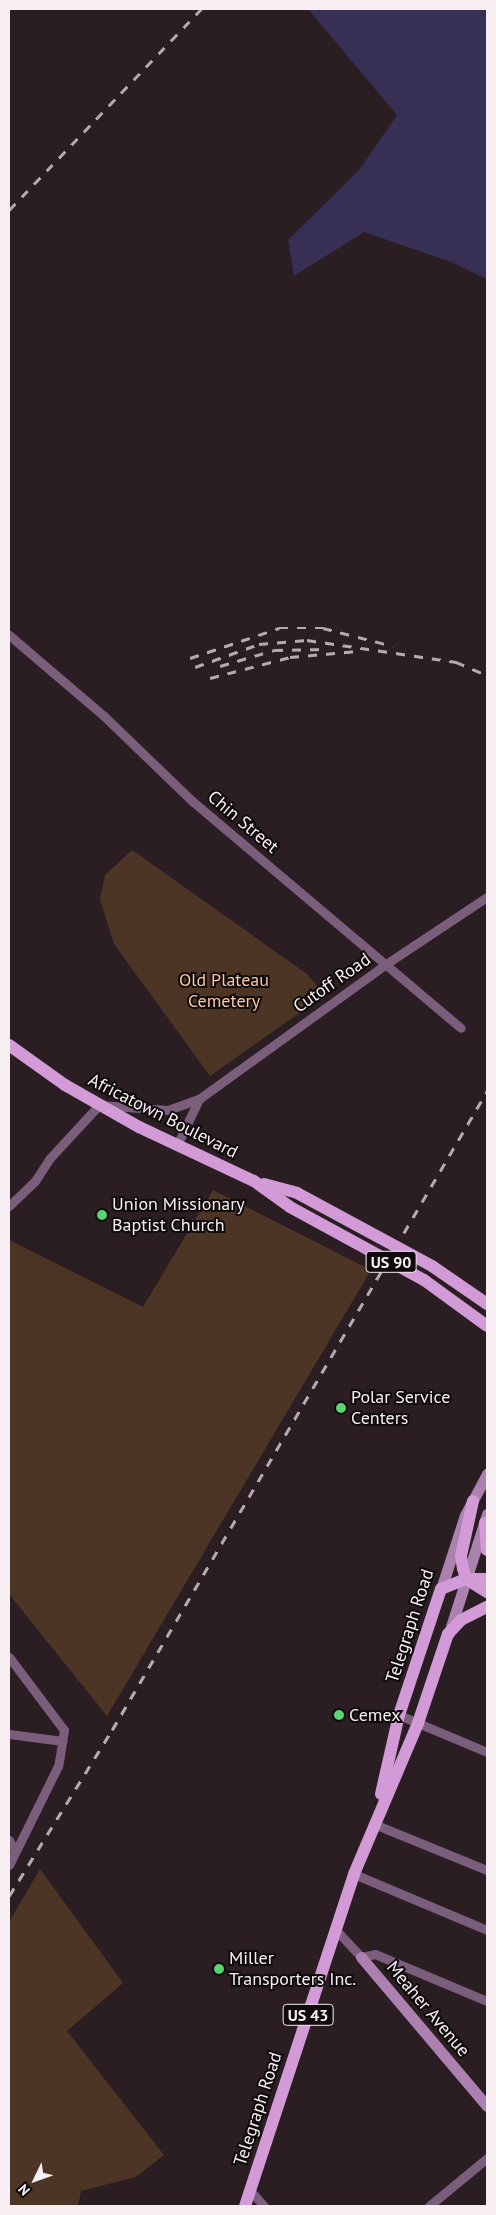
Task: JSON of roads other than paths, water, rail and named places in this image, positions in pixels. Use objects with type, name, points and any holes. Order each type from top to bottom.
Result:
[{"type":"main road","name":"Africatown Boulevard","points":[[9,1045],[65,1085],[99,1104],[177,1145],[254,1181],[297,1193],[432,1266],[487,1304]]},
{"type":"main road","name":"Africatown Boulevard","points":[[254,1181],[290,1206],[424,1280],[487,1326]]},
{"type":"main road","points":[[473,1501],[461,1556],[466,1579],[487,1592]]},
{"type":"main road","points":[[486,1519],[487,1550]]},
{"type":"main road","points":[[441,1589],[466,1579],[487,1579]]},
{"type":"main road","name":"Telegraph Road","points":[[374,1824],[399,1715],[441,1589]]},
{"type":"main road","points":[[448,1634],[461,1620],[487,1607]]},
{"type":"main road","name":"Telegraph Road","points":[[245,2206],[354,1874],[418,1723],[448,1634]]},
{"type":"street","name":"Chin Street","points":[[9,635],[104,716],[191,800],[461,1028]]},
{"type":"street","name":"Cutoff Road","points":[[99,1104],[168,1110],[199,1099],[386,964],[487,897]]},
{"type":"street","name":"Cutoff Road","points":[[177,1145],[199,1099]]},
{"type":"street","points":[[9,1206],[35,1181],[50,1158],[99,1104]]},
{"type":"street","name":"Telegraph Road","points":[[441,1589],[473,1501],[487,1474]]},
{"type":"street","name":"Telegraph Road","points":[[448,1634],[486,1519]]},
{"type":"street","points":[[9,1657],[64,1730],[58,1766],[9,1865]]},
{"type":"street","points":[[399,1715],[487,1752]]},
{"type":"street","points":[[9,1734],[63,1741]]},
{"type":"street","points":[[374,1824],[487,1870]]},
{"type":"street","points":[[9,1840],[16,1852]]},
{"type":"street","points":[[354,1874],[487,1930]]},
{"type":"street","points":[[336,1930],[361,1957],[375,1954],[487,2000]]},
{"type":"street","name":"Meaher Avenue","points":[[361,1957],[487,2106]]},
{"type":"street","points":[[429,2206],[487,2158]]},
{"type":"street","points":[[250,2190],[264,2206]]},
{"type":"railway","points":[[9,210],[201,9]]},
{"type":"railway","points":[[190,658],[279,628],[323,628],[393,646]]},
{"type":"railway","points":[[195,667],[259,644],[307,640],[456,662],[487,675]]},
{"type":"railway","points":[[220,666],[274,650],[328,649]]},
{"type":"railway","points":[[210,678],[290,657],[358,651]]},
{"type":"railway","points":[[9,1896],[112,1730],[487,1091]]},
{"type":"place","name":"Union Missionary Baptist Church","points":[[102,1215]]},
{"type":"place","name":"Polar Service Centers","points":[[341,1408]]},
{"type":"place","name":"Cemex","points":[[339,1715]]},
{"type":"place","name":"Miller Transporters Inc.","points":[[219,1969]]},
{"type":"park label","name":"Old Plateau Cemetery","points":[[224,991]]}]
